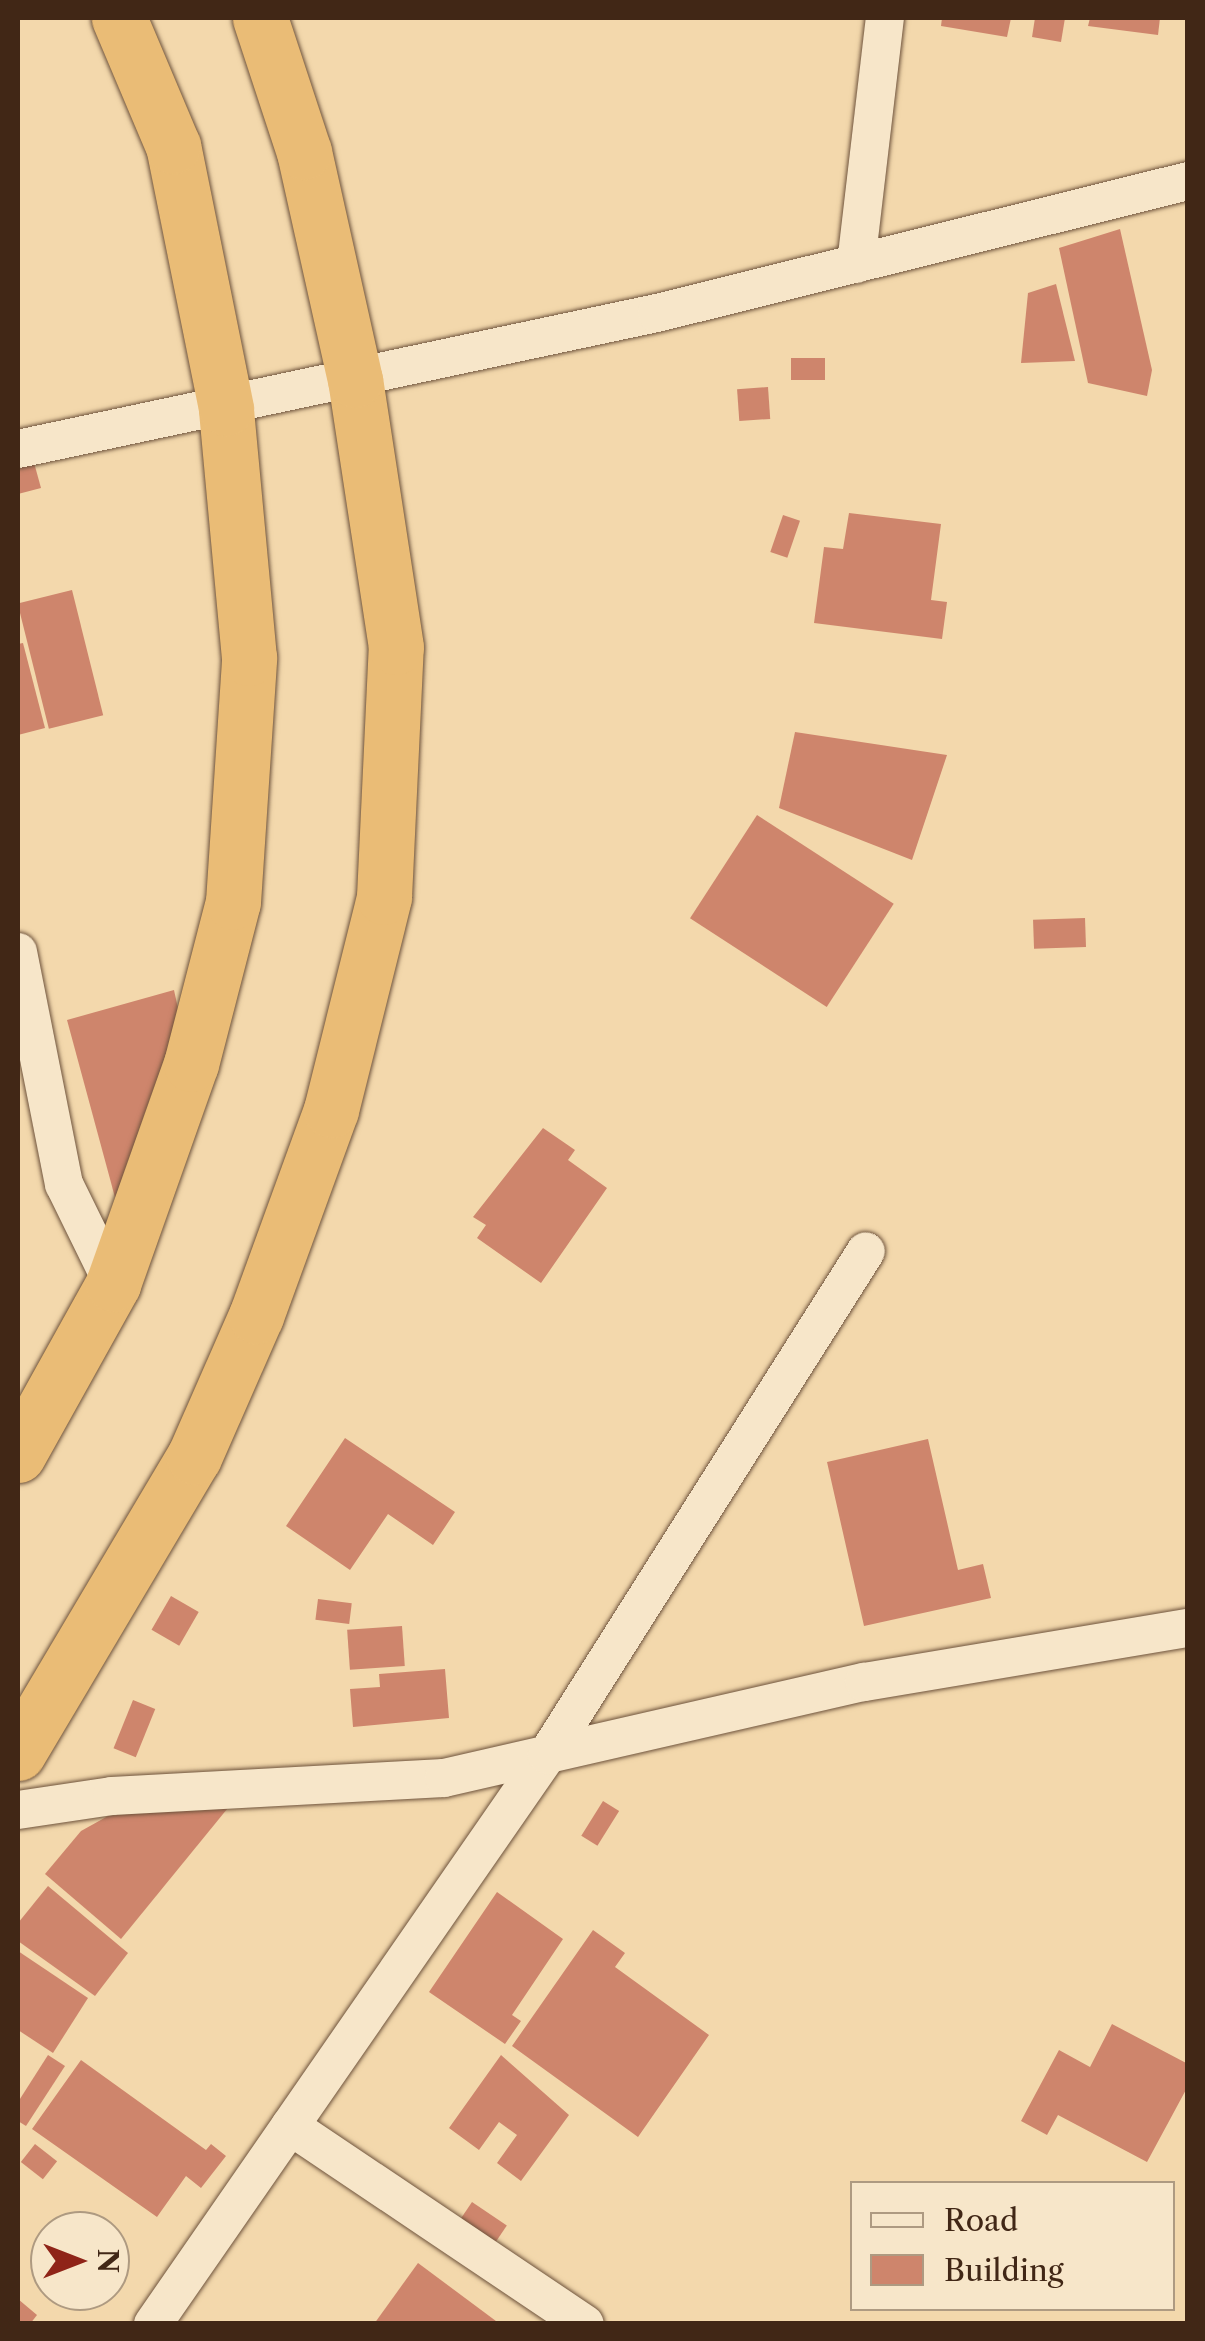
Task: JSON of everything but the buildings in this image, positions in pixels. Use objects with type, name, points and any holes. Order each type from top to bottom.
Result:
[{"type":"highway","points":[[18,1455],[113,1284],[192,1064],[233,902],[249,658],[226,408],[173,146],[119,18]]},
{"type":"highway","points":[[18,1753],[194,1456],[256,1316],[340,1075],[384,897],[396,647],[356,380],[304,152],[260,18]]},
{"type":"street","points":[[856,264],[885,18]]},
{"type":"street","points":[[18,450],[356,380],[1188,182]]},
{"type":"street","points":[[18,952],[64,1184],[113,1284]]},
{"type":"street","points":[[153,2324],[547,1755],[866,1251]]},
{"type":"street","points":[[18,1810],[112,1796],[444,1778],[864,1682],[1188,1628]]},
{"type":"street","points":[[290,2126],[585,2324]]}]
